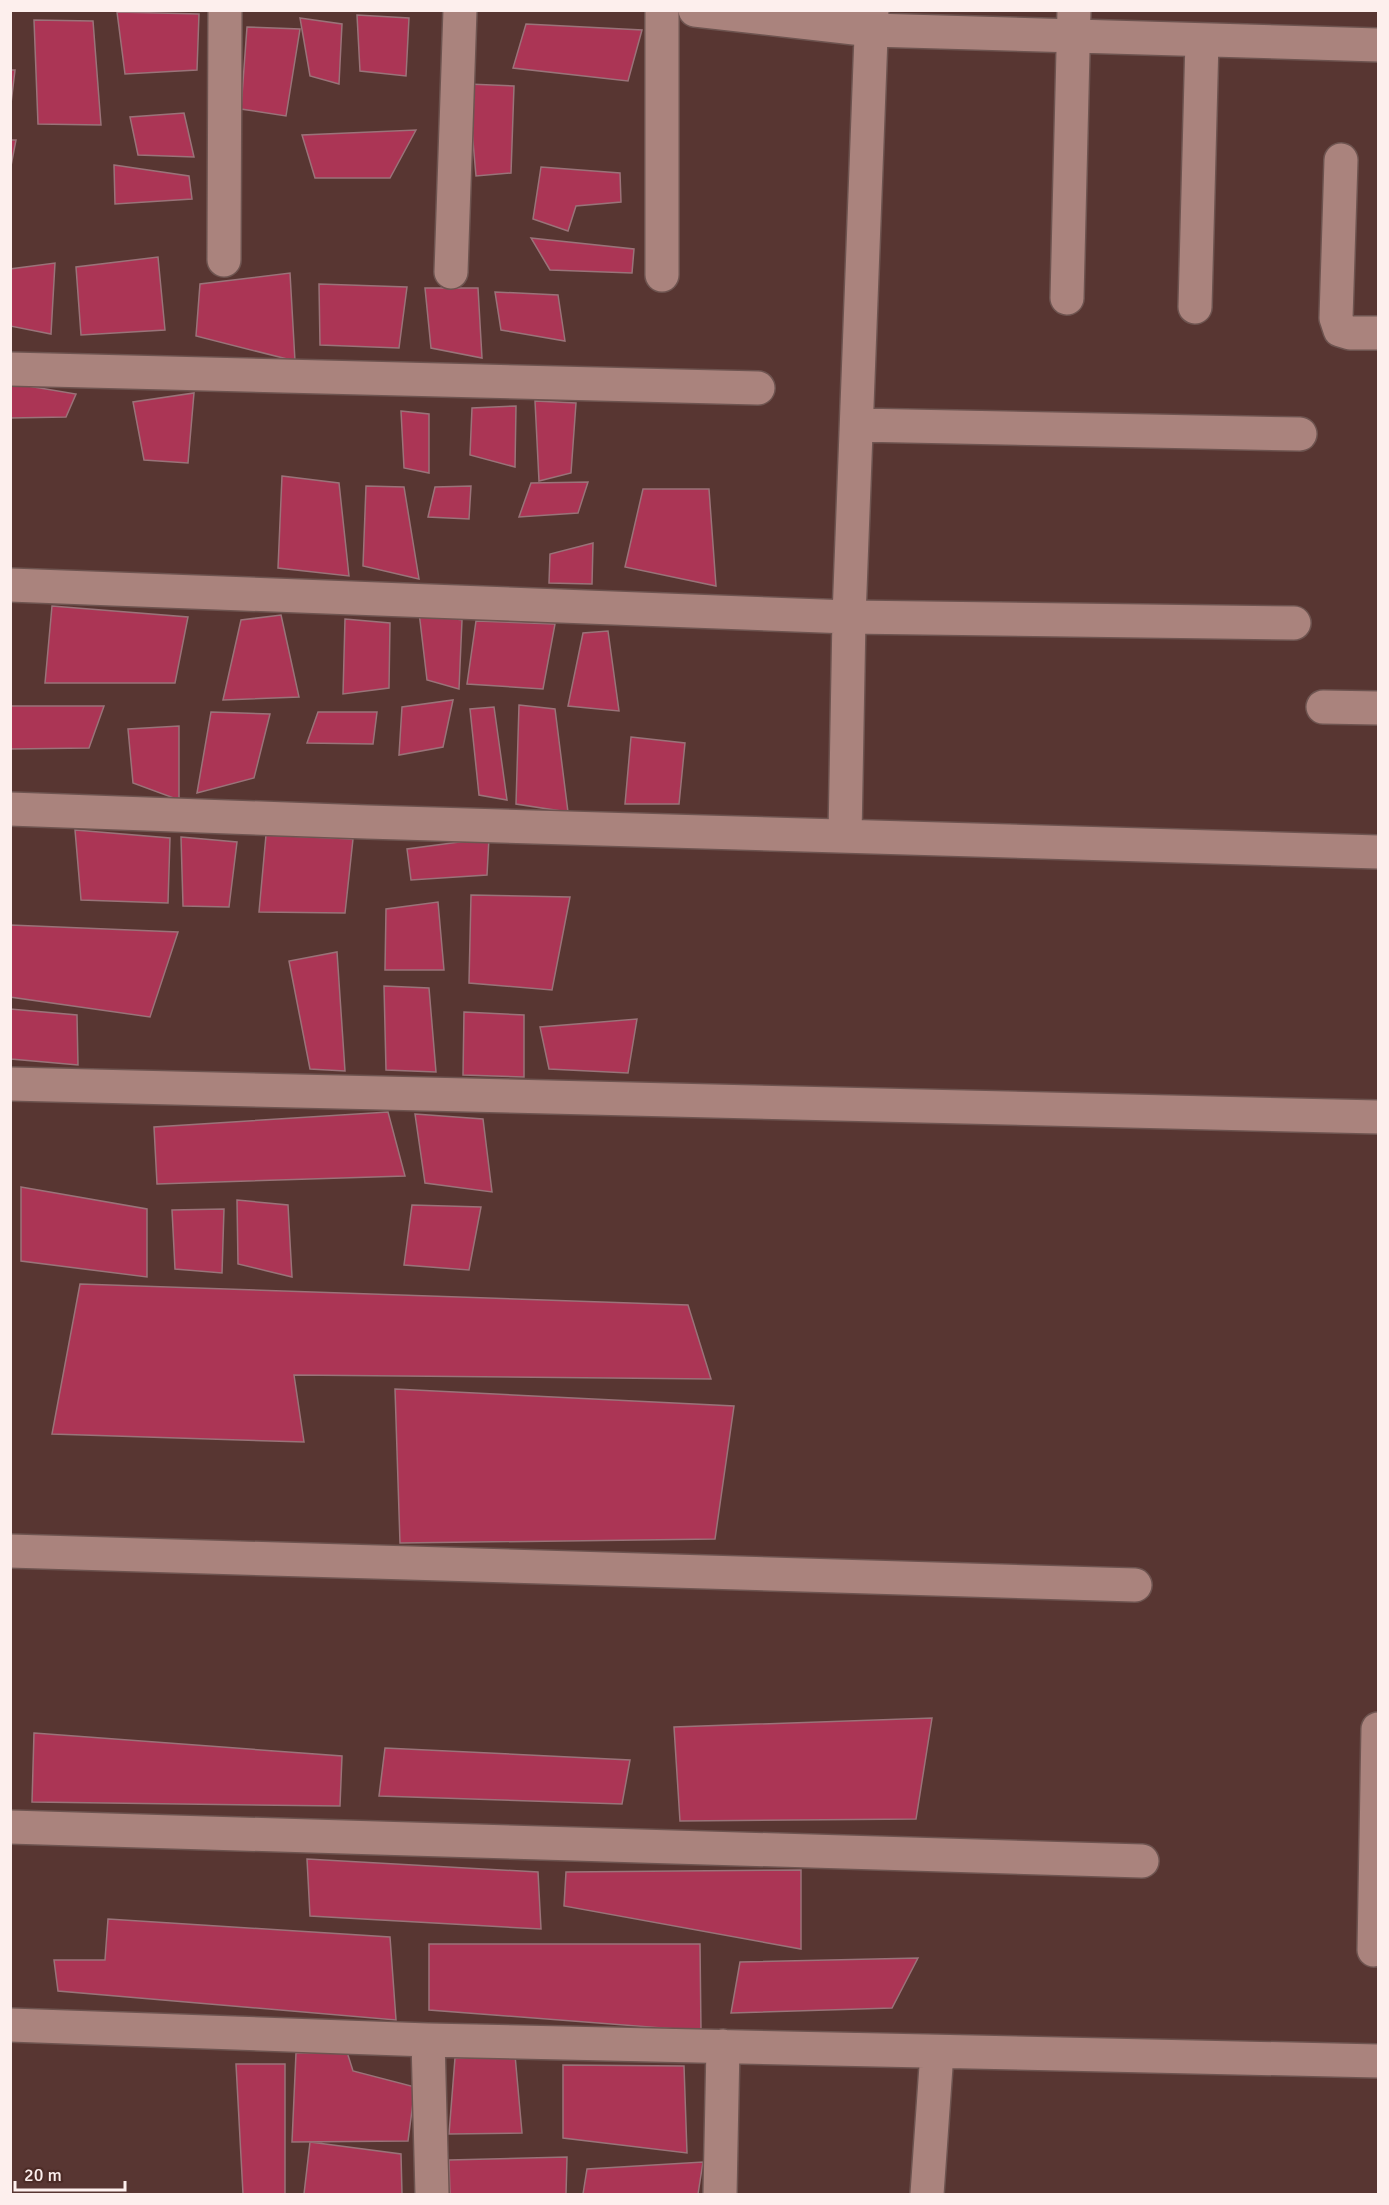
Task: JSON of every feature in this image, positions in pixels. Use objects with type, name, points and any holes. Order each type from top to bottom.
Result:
[{"type":"street","points":[[224,260],[225,10]]},
{"type":"street","points":[[451,272],[460,10]]},
{"type":"street","points":[[662,10],[662,275]]},
{"type":"street","points":[[695,10],[872,20],[1073,23],[1202,40],[1378,45]]},
{"type":"street","points":[[845,836],[849,617],[872,20]]},
{"type":"street","points":[[1067,298],[1073,23]]},
{"type":"street","points":[[1195,308],[1202,40]]},
{"type":"street","points":[[1341,160],[1336,318],[1340,330],[1350,333],[1378,333]]},
{"type":"street","points":[[10,369],[758,388]]},
{"type":"street","points":[[857,424],[1300,434]]},
{"type":"street","points":[[10,585],[849,617],[1294,622]]},
{"type":"street","points":[[1323,707],[1378,708]]},
{"type":"street","points":[[10,809],[379,823],[1378,852]]},
{"type":"street","points":[[10,1084],[1378,1117]]},
{"type":"street","points":[[10,1551],[1135,1585]]},
{"type":"street","points":[[1374,1950],[1378,1729]]},
{"type":"street","points":[[10,1827],[1142,1861]]},
{"type":"street","points":[[10,2025],[428,2040],[1378,2061]]},
{"type":"street","points":[[428,2040],[432,2194]]},
{"type":"street","points":[[720,2194],[723,2046]]},
{"type":"street","points":[[927,2194],[937,2052]]},
{"type":"building","points":[[117,12],[199,14],[197,70],[125,74]]},
{"type":"building","points":[[357,15],[409,18],[406,76],[360,71]]},
{"type":"building","points":[[300,18],[342,24],[339,84],[310,76]]},
{"type":"building","points":[[34,20],[93,21],[101,125],[38,124]]},
{"type":"building","points":[[526,24],[642,30],[628,81],[513,68]]},
{"type":"building","points":[[247,27],[300,29],[286,116],[241,109]]},
{"type":"building","points":[[10,70],[15,70],[10,112]]},
{"type":"building","points":[[468,84],[514,86],[511,173],[476,176]]},
{"type":"building","points":[[184,113],[194,157],[138,155],[130,117]]},
{"type":"building","points":[[416,130],[390,178],[315,178],[302,135]]},
{"type":"building","points":[[10,140],[16,140],[10,171]]},
{"type":"building","points":[[114,165],[189,176],[192,199],[115,204]]},
{"type":"building","points":[[541,167],[620,173],[621,202],[576,206],[568,231],[533,219]]},
{"type":"building","points":[[531,238],[634,249],[632,273],[550,270]]},
{"type":"building","points":[[158,257],[165,330],[81,335],[76,267]]},
{"type":"building","points":[[55,263],[51,334],[10,326],[10,269]]},
{"type":"building","points":[[290,273],[295,361],[196,336],[200,284]]},
{"type":"building","points":[[319,284],[407,287],[399,348],[320,345]]},
{"type":"building","points":[[425,288],[478,288],[482,358],[431,348]]},
{"type":"building","points":[[495,292],[558,295],[565,341],[501,330]]},
{"type":"building","points":[[10,383],[76,394],[66,417],[10,418]]},
{"type":"building","points":[[194,393],[188,463],[144,460],[133,402]]},
{"type":"building","points":[[535,401],[576,403],[571,473],[539,481]]},
{"type":"building","points":[[516,406],[515,467],[470,455],[472,408]]},
{"type":"building","points":[[401,411],[429,414],[429,473],[404,468]]},
{"type":"building","points":[[282,476],[339,483],[349,576],[278,568]]},
{"type":"building","points":[[588,482],[578,513],[519,517],[531,483]]},
{"type":"building","points":[[366,486],[404,487],[419,579],[363,566]]},
{"type":"building","points":[[471,486],[469,519],[428,517],[435,487]]},
{"type":"building","points":[[643,489],[709,489],[716,586],[625,567]]},
{"type":"building","points":[[593,543],[592,584],[549,583],[550,554]]},
{"type":"building","points":[[52,606],[188,617],[175,683],[45,683]]},
{"type":"building","points":[[419,612],[462,620],[459,689],[427,680]]},
{"type":"building","points":[[281,615],[299,697],[223,700],[241,620]]},
{"type":"building","points":[[345,619],[390,623],[389,688],[343,694]]},
{"type":"building","points":[[476,621],[555,624],[543,689],[467,684]]},
{"type":"building","points":[[608,631],[619,711],[568,706],[583,633]]},
{"type":"building","points":[[453,700],[443,747],[399,755],[402,707]]},
{"type":"building","points":[[519,705],[555,709],[568,812],[516,804]]},
{"type":"building","points":[[10,706],[104,706],[89,748],[10,749]]},
{"type":"building","points":[[494,707],[507,800],[479,795],[470,709]]},
{"type":"building","points":[[211,712],[270,714],[254,778],[197,793]]},
{"type":"building","points":[[318,712],[377,712],[373,744],[307,743]]},
{"type":"building","points":[[179,726],[179,800],[133,783],[128,729]]},
{"type":"building","points":[[631,737],[685,743],[679,804],[625,804]]},
{"type":"building","points":[[75,830],[170,838],[168,903],[81,900]]},
{"type":"building","points":[[266,835],[353,839],[345,913],[259,912]]},
{"type":"building","points":[[181,837],[237,842],[229,907],[183,906]]},
{"type":"building","points":[[489,838],[487,875],[411,880],[407,849]]},
{"type":"building","points":[[471,895],[570,897],[552,990],[469,983]]},
{"type":"building","points":[[438,902],[444,970],[385,970],[386,909]]},
{"type":"building","points":[[10,925],[178,932],[150,1017],[10,997]]},
{"type":"building","points":[[337,952],[345,1071],[310,1069],[289,961]]},
{"type":"building","points":[[384,986],[429,988],[436,1072],[386,1070]]},
{"type":"building","points":[[10,1009],[77,1015],[78,1065],[11,1059]]},
{"type":"building","points":[[464,1012],[524,1015],[524,1077],[463,1075]]},
{"type":"building","points":[[637,1019],[628,1073],[549,1069],[540,1027]]},
{"type":"building","points":[[388,1112],[405,1176],[157,1184],[154,1127]]},
{"type":"building","points":[[415,1114],[483,1119],[492,1192],[425,1183]]},
{"type":"building","points":[[21,1187],[147,1209],[147,1277],[21,1261]]},
{"type":"building","points":[[237,1200],[288,1205],[292,1277],[238,1264]]},
{"type":"building","points":[[412,1205],[481,1207],[469,1270],[404,1265]]},
{"type":"building","points":[[224,1209],[222,1273],[175,1269],[172,1210]]},
{"type":"building","points":[[80,1284],[688,1305],[711,1379],[294,1375],[304,1442],[52,1434]]},
{"type":"building","points":[[395,1389],[734,1406],[715,1539],[400,1543]]},
{"type":"building","points":[[932,1718],[916,1819],[680,1821],[674,1727]]},
{"type":"building","points":[[34,1733],[342,1756],[340,1806],[32,1802]]},
{"type":"building","points":[[385,1748],[630,1760],[622,1804],[379,1796]]},
{"type":"building","points":[[307,1859],[538,1872],[541,1929],[310,1916]]},
{"type":"building","points":[[801,1870],[801,1949],[564,1906],[566,1872]]},
{"type":"building","points":[[108,1919],[390,1937],[396,2020],[58,1991],[54,1960],[105,1960]]},
{"type":"building","points":[[429,1944],[700,1944],[701,2031],[429,2010]]},
{"type":"building","points":[[918,1958],[892,2008],[731,2013],[740,1962]]},
{"type":"building","points":[[347,2052],[353,2071],[415,2087],[408,2141],[292,2142],[296,2053]]},
{"type":"building","points":[[515,2055],[522,2133],[449,2134],[455,2058]]},
{"type":"building","points":[[236,2064],[285,2064],[285,2194],[243,2194]]},
{"type":"building","points":[[563,2065],[684,2066],[687,2153],[563,2138]]},
{"type":"building","points":[[310,2142],[401,2154],[402,2194],[304,2194]]},
{"type":"building","points":[[567,2157],[566,2194],[450,2194],[449,2160]]},
{"type":"building","points":[[703,2162],[698,2194],[583,2194],[587,2169]]}]
